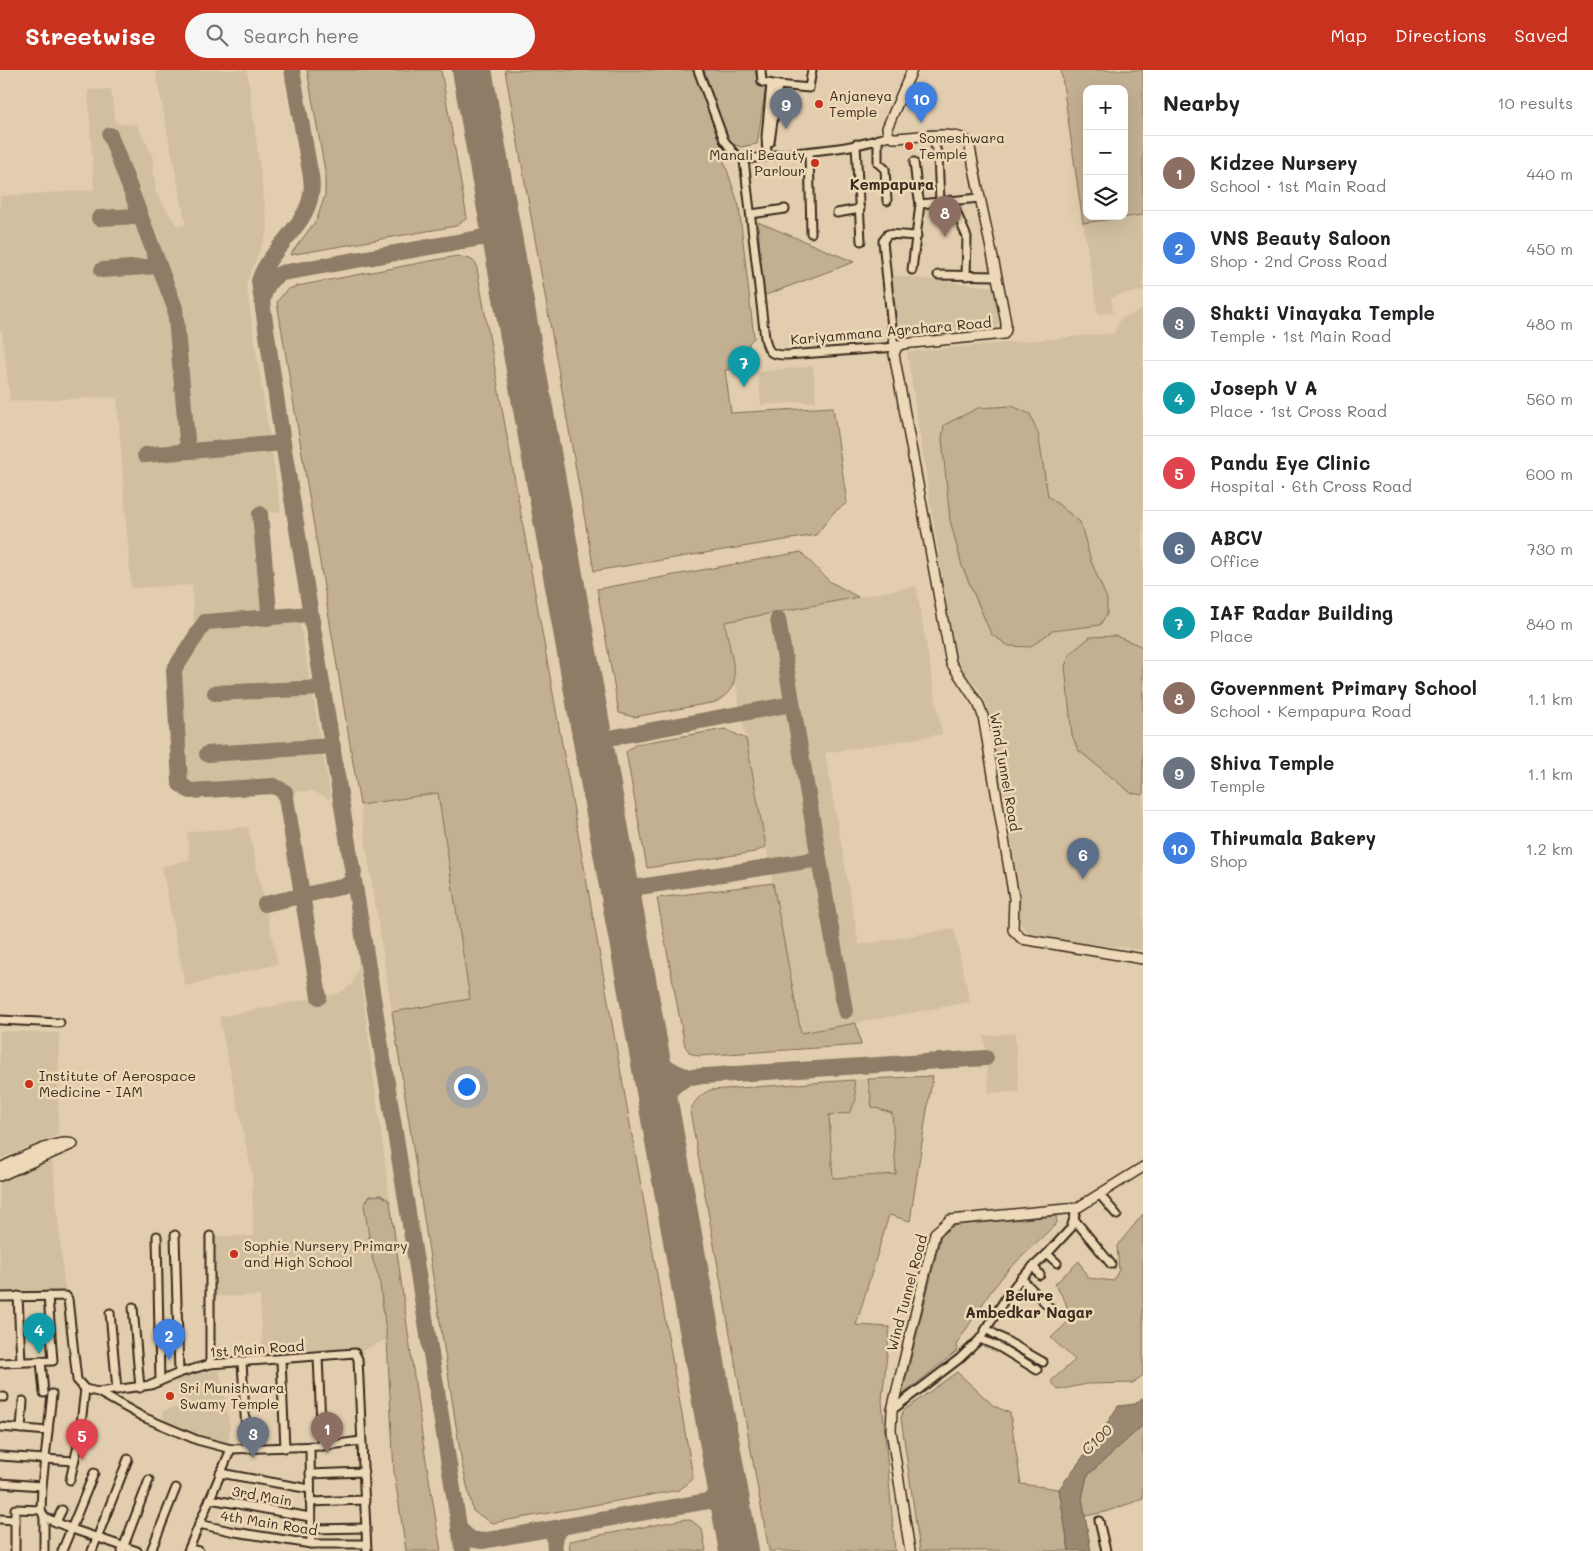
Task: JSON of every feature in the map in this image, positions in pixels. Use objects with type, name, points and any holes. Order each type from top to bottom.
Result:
[{"type":"street","points":[[698,70],[724,140],[733,152],[744,160],[768,155],[809,152],[878,140],[889,136],[887,128],[912,70]]},
{"type":"street","points":[[761,70],[762,82],[809,88],[812,70]]},
{"type":"street","points":[[768,155],[766,136],[774,84]]},
{"type":"street","name":"Kariyammana Agrahara Road","points":[[744,160],[767,348],[770,352],[777,355],[788,355],[895,347],[902,344],[1004,334],[1006,323],[969,142],[961,137],[900,138],[889,136]]},
{"type":"street","points":[[932,136],[938,156],[940,201]]},
{"type":"street","points":[[878,140],[878,163],[885,169],[887,201]]},
{"type":"street","points":[[856,144],[862,241]]},
{"type":"street","points":[[809,152],[811,233]]},
{"type":"street","points":[[912,270],[920,204],[916,188],[914,162]]},
{"type":"street","points":[[920,204],[979,198]]},
{"type":"street","points":[[951,200],[968,237],[966,276]]},
{"type":"street","points":[[751,214],[785,209]]},
{"type":"street","points":[[837,213],[860,209]]},
{"type":"street","points":[[895,347],[883,241],[888,234],[917,236]]},
{"type":"street","points":[[938,275],[997,276]]},
{"type":"street","name":"Wind Tunnel Road","points":[[895,347],[894,354],[950,663],[978,705],[983,716],[1014,898],[1014,930],[1022,939],[1143,959]]},
{"type":"street","points":[[0,1020],[60,1023]]},
{"type":"street","points":[[0,1168],[52,1146],[66,1142],[72,1144],[0,1176]]},
{"type":"street","name":"Wind Tunnel Road","points":[[910,1551],[891,1430],[892,1410],[935,1233],[950,1220],[1077,1208],[1143,1167]]},
{"type":"street","points":[[1100,1194],[1117,1215]]},
{"type":"street","points":[[892,1410],[959,1359],[980,1339],[1007,1296],[1021,1278],[1071,1228],[1077,1208]]},
{"type":"street","points":[[1074,1219],[1111,1264]]},
{"type":"street","points":[[175,1235],[179,1373]]},
{"type":"street","points":[[157,1236],[160,1381]]},
{"type":"street","points":[[210,1236],[210,1364]]},
{"type":"street","points":[[1047,1254],[1057,1263]]},
{"type":"street","points":[[1033,1266],[1040,1275]]},
{"type":"street","points":[[1021,1278],[1053,1311]]},
{"type":"street","points":[[18,1296],[20,1362]]},
{"type":"street","points":[[0,1363],[53,1361],[48,1296]]},
{"type":"street","points":[[0,1297],[66,1296],[68,1299],[77,1380],[86,1389],[79,1441],[70,1480]]},
{"type":"street","points":[[132,1307],[140,1388]]},
{"type":"street","points":[[110,1313],[117,1390]]},
{"type":"street","points":[[986,1329],[1043,1362]]},
{"type":"street","points":[[980,1339],[999,1347],[1037,1370]]},
{"type":"street","name":"1st Main Road","points":[[86,1389],[98,1392],[143,1417],[197,1440],[231,1449],[322,1446],[361,1441],[358,1358],[355,1354],[210,1364],[179,1373],[140,1388],[98,1392]]},
{"type":"street","points":[[318,1357],[322,1446]]},
{"type":"street","points":[[281,1360],[285,1448]]},
{"type":"street","points":[[41,1361],[48,1393],[48,1431],[42,1486],[44,1551]]},
{"type":"street","points":[[242,1362],[247,1449]]},
{"type":"street","points":[[21,1429],[23,1401]]},
{"type":"street","points":[[0,1427],[48,1431]]},
{"type":"street","points":[[361,1441],[364,1472],[366,1547]]},
{"type":"street","points":[[310,1446],[311,1544]]},
{"type":"street","points":[[199,1551],[188,1550],[231,1449]]},
{"type":"street","points":[[0,1456],[74,1461]]},
{"type":"street","points":[[92,1551],[128,1459]]},
{"type":"street","points":[[62,1551],[94,1472]]},
{"type":"street","points":[[310,1474],[364,1472]]},
{"type":"street","points":[[220,1473],[310,1489]]},
{"type":"street","points":[[123,1548],[148,1480]]},
{"type":"street","points":[[0,1483],[42,1486]]},
{"type":"street","points":[[151,1551],[176,1488]]},
{"type":"street","name":"3rd Main","points":[[210,1498],[310,1517]]},
{"type":"street","points":[[310,1502],[365,1500]]},
{"type":"street","points":[[15,1551],[16,1509],[43,1513],[56,1522],[123,1548],[137,1551]]},
{"type":"street","points":[[56,1522],[62,1510]]},
{"type":"street","points":[[0,1518],[15,1520]]},
{"type":"street","points":[[1099,1521],[1106,1551]]},
{"type":"street","name":"4th Main Road","points":[[199,1524],[235,1532],[311,1544],[366,1547]]},
{"type":"street","name":"4th Main Road","points":[[310,1529],[366,1528]]},
{"type":"shaded area","points":[[155,70],[247,70],[268,230],[246,284],[281,512],[264,513],[274,609],[279,613],[292,613],[297,607],[331,800],[313,791],[180,797],[173,653],[195,648],[192,585],[131,588],[117,397],[10,401],[2,331],[0,331],[0,196],[94,190],[88,90],[111,89],[115,123],[137,125],[152,154],[156,193],[176,225],[186,225]]},
{"type":"shaded area","points":[[307,70],[441,70],[467,218],[456,226],[290,255],[317,219],[325,195],[325,171]]},
{"type":"shaded area","points":[[505,70],[695,70],[720,141],[723,158],[739,206],[754,338],[749,343],[751,366],[725,370],[731,413],[833,407],[847,503],[834,512],[816,535],[594,571]]},
{"type":"shaded area","points":[[704,70],[755,70],[758,85],[766,86],[757,144],[741,147],[729,143]]},
{"type":"shaded area","points":[[1061,70],[1143,70],[1143,215],[1128,217],[1128,85],[1083,85],[1083,220],[1106,220],[1083,223]]},
{"type":"shaded area","points":[[1143,215],[1143,291],[1119,295],[1111,299],[1113,313],[1098,314],[1083,223],[1128,220],[1128,217]]},
{"type":"shaded area","points":[[758,222],[854,262],[763,296]]},
{"type":"shaded area","points":[[457,256],[470,259],[476,263],[693,1476],[690,1482],[679,1490],[492,1523],[473,1511],[462,1464],[392,1012],[470,999],[438,793],[360,805],[277,302],[286,290],[297,286]]},
{"type":"shaded area","points":[[889,275],[994,287],[1000,324],[994,329],[894,332]]},
{"type":"shaded area","points":[[1143,309],[1143,950],[1031,936],[1019,922],[1020,891],[988,706],[978,688],[956,667],[907,352],[1114,333],[1120,319]]},
{"type":"shaded area","points":[[813,366],[816,401],[761,405],[758,372]]},
{"type":"shaded area","points":[[1012,406],[1030,414],[1038,433],[1048,496],[1080,522],[1091,561],[1107,599],[1107,614],[1100,625],[1052,631],[1030,647],[1009,646],[991,634],[962,566],[950,520],[942,439],[944,425],[978,408]]},
{"type":"shaded area","points":[[801,552],[829,581],[858,597],[725,622],[735,677],[730,691],[725,696],[716,702],[634,717],[619,713],[597,589]]},
{"type":"shaded area","points":[[916,586],[942,734],[825,753],[859,945],[954,928],[970,1002],[801,1033],[724,622]]},
{"type":"shaded area","points":[[1116,636],[1143,647],[1143,795],[1131,793],[1078,750],[1072,735],[1065,666],[1070,654],[1090,637]]},
{"type":"shaded area","points":[[725,729],[746,739],[766,847],[755,852],[647,868],[626,752],[636,744]]},
{"type":"shaded area","points":[[438,793],[470,1000],[392,1012],[360,805]]},
{"type":"shaded area","points":[[248,827],[278,964],[185,986],[162,867],[190,859],[187,832]]},
{"type":"shaded area","points":[[773,883],[801,1033],[856,1023],[861,1045],[698,1056],[690,1053],[685,1046],[657,898]]},
{"type":"shaded area","points":[[359,966],[390,1201],[381,1195],[373,1261],[379,1276],[387,1339],[360,1352],[263,1357],[260,1296],[212,1296],[213,1236],[253,1236],[252,1174],[219,1017],[339,993],[352,984]]},
{"type":"shaded area","name":"Institute of Aerospace Medicine - IAM","points":[[0,1031],[59,1033],[58,1135],[0,1159]]},
{"type":"shaded area","points":[[1015,1033],[1019,1092],[989,1093],[984,1036]]},
{"type":"shaded area","points":[[933,1076],[910,1221],[889,1215],[856,1325],[890,1327],[882,1400],[895,1551],[769,1551],[690,1111],[698,1098],[710,1090],[854,1080],[856,1100],[849,1113],[829,1115],[833,1178],[896,1174],[892,1113],[872,1107],[868,1079]]},
{"type":"shaded area","points":[[868,1079],[869,1096],[892,1112],[896,1174],[833,1179],[829,1115],[849,1113],[856,1100],[854,1080]]},
{"type":"shaded area","points":[[52,1157],[65,1293],[0,1294],[0,1180]]},
{"type":"shaded area","points":[[381,1195],[390,1201],[423,1442],[441,1551],[406,1551],[394,1472],[387,1339],[379,1277],[373,1261],[364,1205],[370,1196]]},
{"type":"shaded area","points":[[1143,1214],[1143,1375],[1133,1383],[1087,1384],[1058,1390],[1051,1381],[1075,1360],[1051,1338],[1071,1319],[1065,1301],[1055,1284],[1079,1261],[1088,1278],[1113,1281],[1119,1270],[1117,1246]]},
{"type":"shaded area","points":[[1056,1216],[1057,1223],[1007,1271],[989,1294],[956,1345],[957,1351],[902,1395],[941,1236],[947,1229],[956,1225]]},
{"type":"shaded area","points":[[219,1369],[230,1426],[228,1444],[195,1436],[164,1421],[163,1411],[181,1406],[176,1379]]},
{"type":"shaded area","points":[[957,1372],[994,1406],[1010,1413],[1021,1484],[1059,1489],[1069,1551],[920,1551],[901,1418],[903,1411]]},
{"type":"shaded area","points":[[1143,1425],[1143,1499],[1105,1512],[1085,1516],[1082,1498],[1087,1476]]},
{"type":"shaded area","points":[[686,1519],[702,1529],[706,1551],[570,1551],[569,1541]]},
{"type":"water","name":"C100","points":[[1143,1398],[1143,1425],[1087,1476],[1082,1498],[1091,1551],[1069,1551],[1059,1489],[1100,1434],[1118,1406],[1135,1404]]},
{"type":"taxiway","points":[[292,70],[311,176],[311,194],[308,206],[302,217],[270,259],[259,281],[283,443],[463,1551]]},
{"type":"taxiway","points":[[110,135],[175,308],[188,451]]},
{"type":"taxiway","points":[[99,218],[140,216]]},
{"type":"taxiway","points":[[263,299],[269,283],[274,277],[282,273],[480,238],[492,231],[499,220]]},
{"type":"taxiway","points":[[480,238],[493,239],[504,249]]},
{"type":"taxiway","points":[[102,270],[159,266]]},
{"type":"taxiway","points":[[145,455],[283,443]]},
{"type":"taxiway","points":[[260,514],[269,611],[267,618]]},
{"type":"taxiway","points":[[311,614],[205,622],[174,670],[180,784],[190,791],[274,786],[285,792],[319,997]]},
{"type":"taxiway","points":[[778,619],[845,1011]]},
{"type":"taxiway","points":[[215,693],[323,688]]},
{"type":"taxiway","points":[[593,741],[792,704]]},
{"type":"taxiway","points":[[207,754],[333,746]]},
{"type":"taxiway","points":[[620,890],[819,859]]},
{"type":"taxiway","points":[[265,904],[345,886],[352,881],[354,871]]},
{"type":"taxiway","points":[[649,1047],[666,1066],[689,1077]]},
{"type":"taxiway","points":[[661,1109],[671,1090],[678,1083],[689,1077],[986,1058]]},
{"type":"taxiway","points":[[459,1528],[470,1539],[482,1541],[708,1501],[720,1493],[726,1481]]},
{"type":"taxiway","points":[[708,1501],[719,1503],[732,1513]]},
{"type":"taxiway","points":[[555,1551],[554,1536],[564,1526]]},
{"type":"runway","points":[[472,70],[739,1551]]},
{"type":"place","name":"Anjaneya Temple","points":[[819,104]]},
{"type":"place","name":"Thirumala Bakery","points":[[921,123]]},
{"type":"place","name":"Shiva Temple","points":[[786,129]]},
{"type":"place","name":"Someshwara Temple","points":[[909,146]]},
{"type":"place","name":"Manali Beauty Parlour","points":[[815,163]]},
{"type":"place","name":"Government Primary School","points":[[945,237]]},
{"type":"place","name":"IAF Radar Building","points":[[744,387]]},
{"type":"place","name":"ABCV","points":[[1083,879]]},
{"type":"place","name":"Institute of Aerospace Medicine - IAM","points":[[29,1084]]},
{"type":"place","name":"Sophie Nursery Primary and High School","points":[[234,1254]]},
{"type":"place","name":"Joseph V A","points":[[39,1354]]},
{"type":"place","name":"VNS Beauty Saloon","points":[[169,1360]]},
{"type":"place","name":"Sri Munishwara Swamy Temple","points":[[170,1396]]},
{"type":"place","name":"Kidzee Nursery","points":[[327,1453]]},
{"type":"place","name":"Shakti Vinayaka Temple","points":[[253,1458]]},
{"type":"place","name":"Pandu Eye Clinic","points":[[82,1460]]},
{"type":"district","name":"Kempapura","points":[[892,185]]},
{"type":"district","name":"Belure Ambedkar Nagar","points":[[1029,1304]]}]
